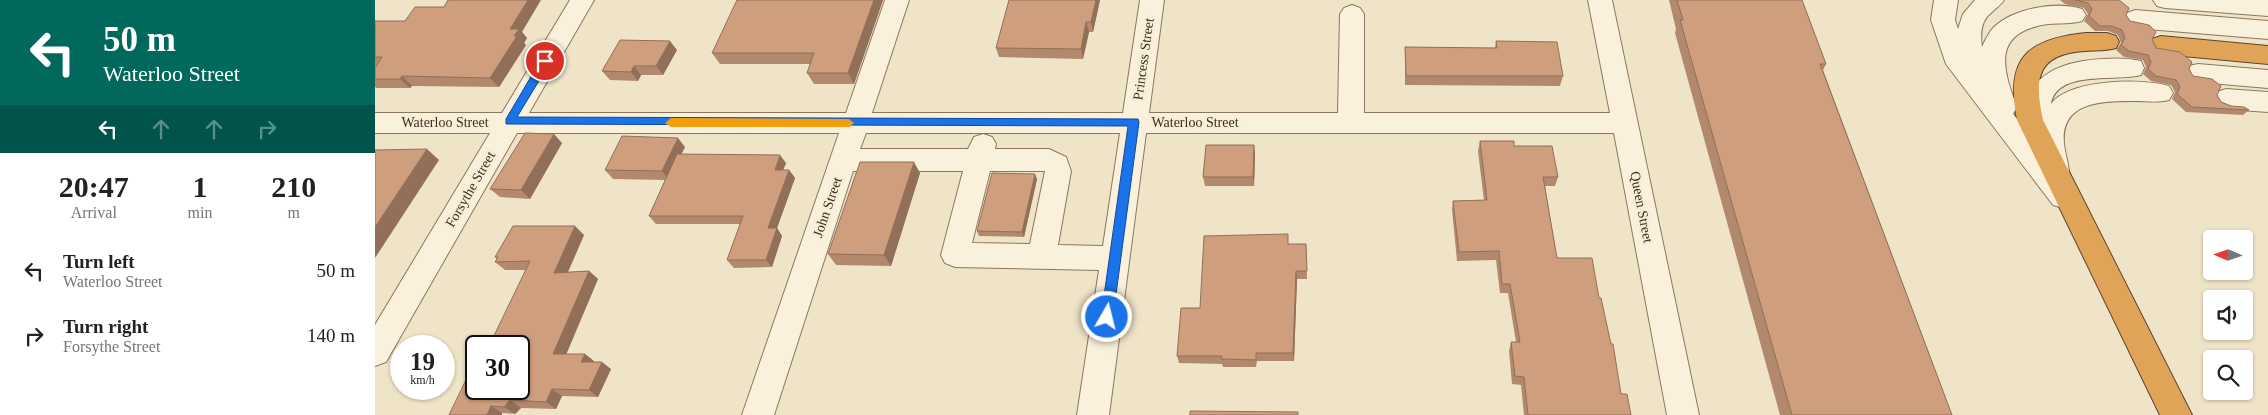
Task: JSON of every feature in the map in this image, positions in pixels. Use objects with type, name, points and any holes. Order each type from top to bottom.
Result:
[{"type":"highway","points":[[2107,42],[2088,41],[2058,46],[2044,52],[2033,61],[2024,83],[2024,100],[2030,120],[2033,146],[2058,176],[2176,415]]},
{"type":"highway","points":[[2161,45],[2268,55]]},
{"type":"street","name":"Forsythe Street","points":[[375,352],[582,0]]},
{"type":"street","name":"John Street","points":[[757,415],[897,0]]},
{"type":"street","name":"Princess Street","points":[[1093,415],[1152,0]]},
{"type":"street","name":"Queen Street","points":[[1600,0],[1683,415]]},
{"type":"street","points":[[1946,0],[1943,20],[1955,58],[1987,99],[2033,146]]},
{"type":"street","points":[[1987,99],[1968,46],[1968,30],[1978,10],[1992,0]]},
{"type":"street","points":[[2165,0],[2268,8]]},
{"type":"street","points":[[1351,122],[1352,14]]},
{"type":"street","points":[[2074,15],[2055,14],[2026,19],[2012,25],[2001,33],[1995,43],[1991,55],[1991,71],[1996,90],[2077,215]]},
{"type":"street","points":[[2135,20],[2268,30]]},
{"type":"street","points":[[2033,146],[2037,128],[2037,110],[2046,87],[2072,71],[2102,66],[2132,68]]},
{"type":"street","points":[[2197,73],[2268,79]]},
{"type":"street","points":[[2058,176],[2051,154],[2050,136],[2059,112],[2071,102],[2085,95],[2116,90],[2161,93]]},
{"type":"street","points":[[2226,99],[2268,102]]},
{"type":"street","name":"Waterloo Street","points":[[375,122],[1625,123]]},
{"type":"street","points":[[988,123],[955,255],[1115,258]]},
{"type":"street","points":[[843,160],[1049,160],[1054,162],[1058,166],[1042,256]]},
{"type":"building","points":[[448,0],[528,0],[510,29],[519,29],[514,36],[517,36],[490,78],[402,76],[400,79],[375,79],[375,68],[382,57],[375,57],[375,21],[405,21],[415,7],[444,7]]},
{"type":"building","points":[[737,0],[874,0],[848,73],[807,73],[814,53],[712,53]]},
{"type":"building","points":[[1009,0],[1096,0],[1091,22],[1086,22],[1081,49],[996,48]]},
{"type":"building","points":[[1677,0],[1802,0],[1826,64],[1820,64],[1952,415],[1792,415],[1680,20],[1683,20]]},
{"type":"building","points":[[2075,0],[2119,0],[2129,8],[2126,15],[2130,21],[2149,25],[2156,32],[2152,39],[2156,48],[2180,52],[2192,62],[2189,69],[2193,76],[2212,79],[2221,86],[2217,95],[2221,102],[2231,106],[2244,107],[2249,110],[2192,107],[2177,94],[2180,87],[2176,80],[2156,76],[2148,69],[2151,62],[2148,55],[2129,51],[2121,45],[2125,38],[2122,30],[2112,26],[2100,26],[2089,16],[2092,9],[2088,3]]},
{"type":"building","points":[[620,40],[670,41],[656,66],[634,66],[631,72],[602,71]]},
{"type":"building","points":[[1496,41],[1557,42],[1563,76],[1406,76],[1405,47],[1497,48]]},
{"type":"building","points":[[525,133],[554,134],[521,190],[490,189]]},
{"type":"building","points":[[622,136],[678,138],[662,171],[605,170]]},
{"type":"building","points":[[1480,141],[1514,141],[1514,146],[1552,146],[1558,177],[1543,177],[1557,258],[1592,258],[1599,298],[1601,298],[1611,344],[1613,344],[1621,394],[1627,394],[1631,415],[1528,415],[1524,377],[1515,376],[1511,342],[1520,342],[1510,284],[1502,284],[1499,251],[1459,252],[1453,201],[1487,200]]},
{"type":"building","points":[[1206,145],[1254,145],[1253,177],[1203,177]]},
{"type":"building","points":[[427,149],[375,227],[375,150]]},
{"type":"building","points":[[677,154],[780,155],[775,170],[789,170],[768,228],[777,228],[766,260],[727,260],[743,216],[649,216]]},
{"type":"building","points":[[860,162],[914,162],[884,255],[828,254]]},
{"type":"building","points":[[992,173],[1035,174],[1022,232],[977,231]]},
{"type":"building","points":[[513,226],[575,226],[554,273],[589,271],[553,354],[585,354],[581,362],[602,362],[589,390],[552,389],[546,402],[510,400],[530,400],[530,335],[494,335],[530,261],[495,262],[498,257],[495,257]]},
{"type":"building","points":[[1288,234],[1288,244],[1306,244],[1307,271],[1296,271],[1293,353],[1256,353],[1256,360],[1221,359],[1222,356],[1177,356],[1181,308],[1200,308],[1204,236]]},
{"type":"building","points":[[465,382],[465,400],[510,400],[504,407],[491,406],[487,415],[449,415]]},
{"type":"building","points":[[1190,411],[1298,412],[1298,415],[1190,415]]},
{"type":"slow traffic","points":[[671,123],[849,123]]},
{"type":"route","points":[[545,61],[509,122],[1134,122],[1107,317]]}]
